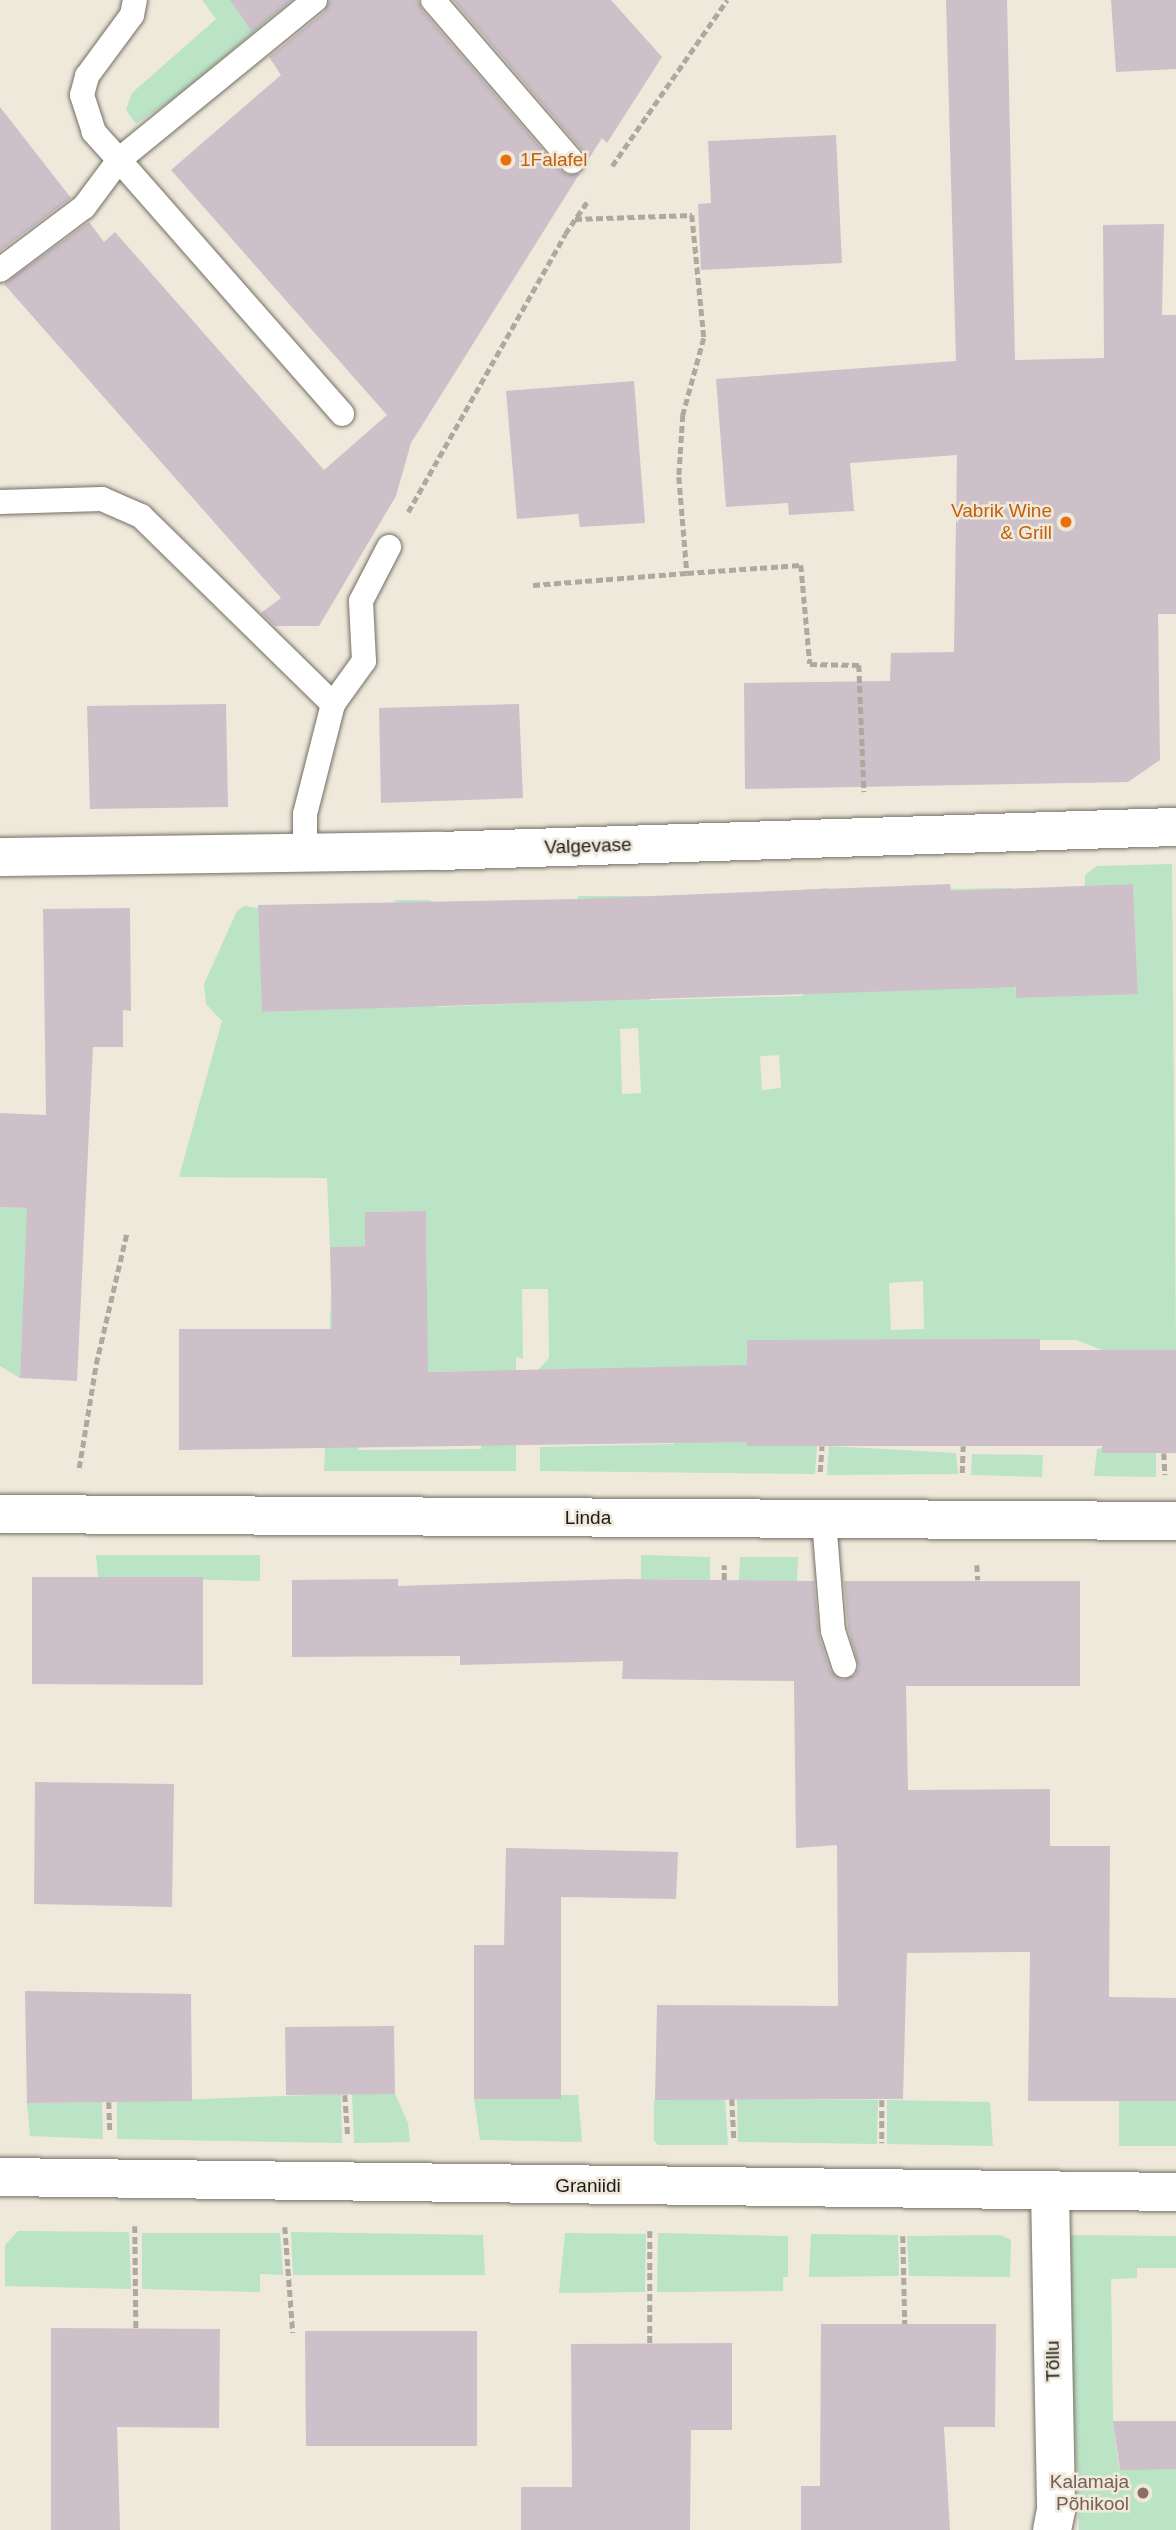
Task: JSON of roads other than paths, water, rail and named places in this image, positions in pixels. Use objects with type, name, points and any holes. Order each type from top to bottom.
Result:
[{"type":"street","name":"Valgevase","points":[[0,857],[305,853],[1176,827]]},
{"type":"street","name":"Linda","points":[[0,1514],[1176,1521]]},
{"type":"street","name":"Graniidi","points":[[0,2177],[1176,2192]]},
{"type":"street","name":"Tõllu","points":[[1050,2191],[1056,2510],[1052,2530]]},
{"type":"lane","points":[[135,0],[132,15],[87,76],[82,95],[94,132],[342,414]]},
{"type":"lane","points":[[0,270],[84,207],[120,160],[315,0]]},
{"type":"lane","points":[[433,0],[572,161]]},
{"type":"lane","points":[[0,502],[102,499],[141,516],[333,704]]},
{"type":"lane","points":[[305,853],[305,814],[333,704],[364,661],[361,601],[389,547]]},
{"type":"lane","points":[[824,1520],[833,1631],[844,1665]]},
{"type":"place","name":"1Falafel","points":[[506,160]]},
{"type":"place","name":"Vabrik Wine & Grill","points":[[1066,522]]},
{"type":"place","name":"Kalamaja Põhikool","points":[[1143,2493]]}]
